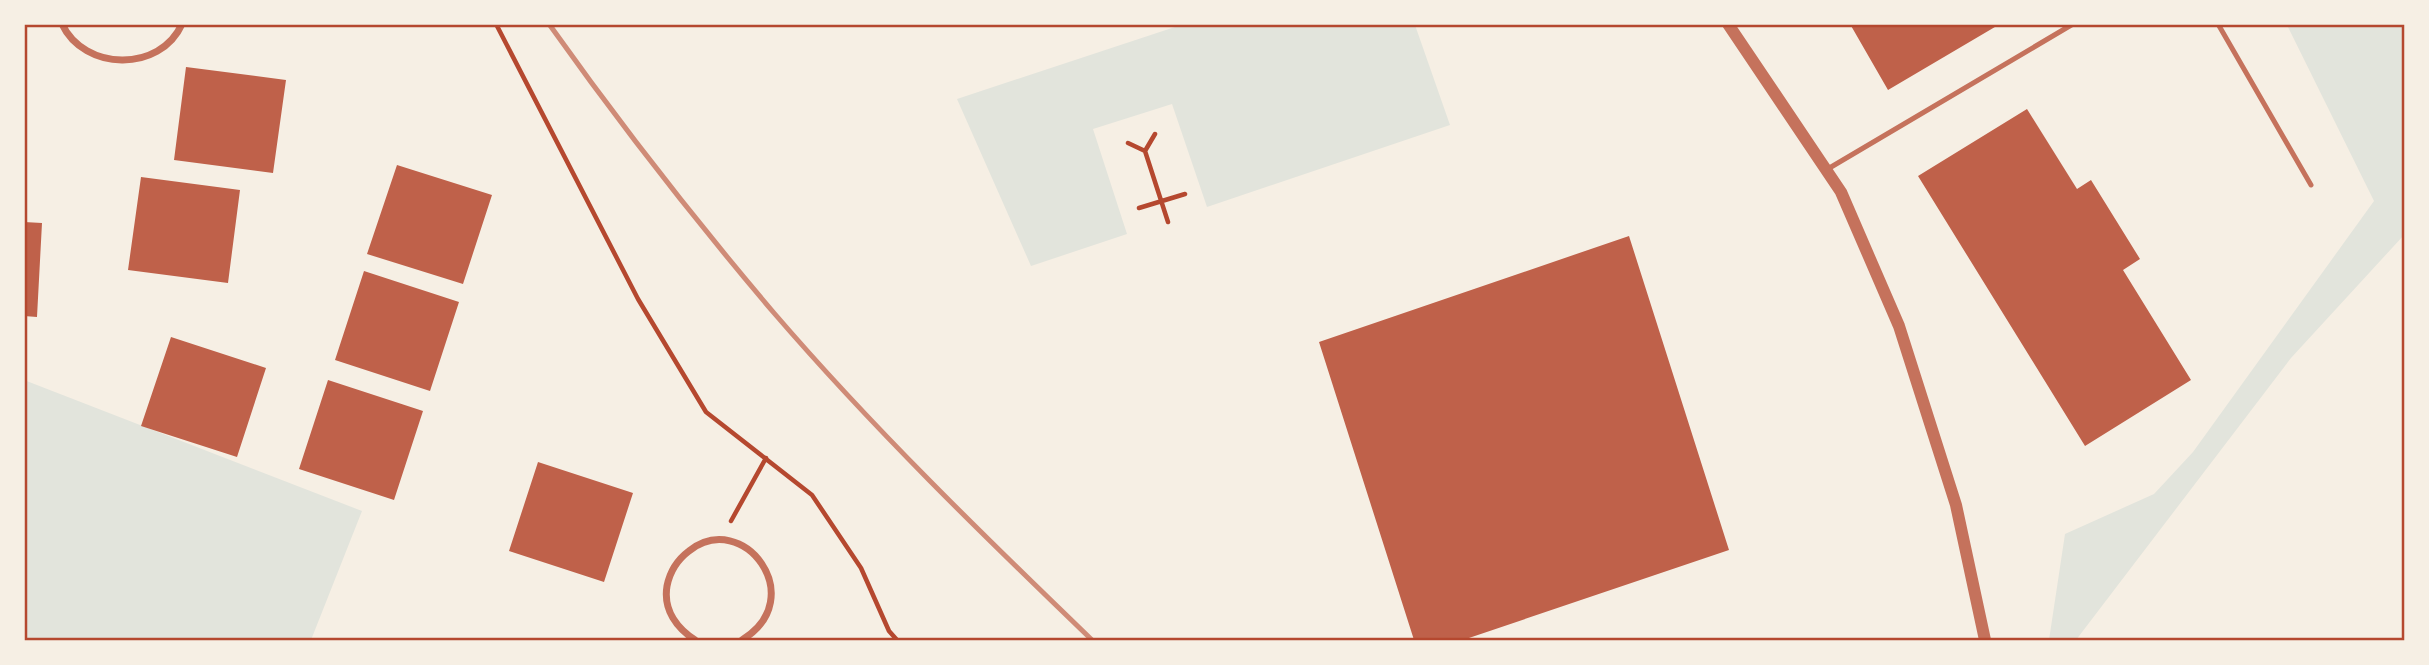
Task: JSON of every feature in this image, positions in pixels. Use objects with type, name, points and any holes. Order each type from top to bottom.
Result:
[{"type":"street","points":[[62,24],[82,49],[103,58],[127,61],[147,56],[166,45],[181,24]]},
{"type":"street","points":[[1728,24],[1841,192],[1899,326],[1956,505],[1985,640]]},
{"type":"street","points":[[695,640],[673,620],[667,606],[666,590],[670,574],[680,558],[694,547],[721,540],[738,544],[753,552],[764,565],[771,581],[772,598],[768,615],[758,629],[742,640]]},
{"type":"lane","points":[[1826,170],[2073,24]]},
{"type":"lane","points":[[2218,24],[2311,185]]},
{"type":"path","points":[[496,24],[638,299],[706,412],[812,495],[862,568],[889,631],[897,640]]},
{"type":"path","points":[[1145,152],[1155,134]]},
{"type":"path","points":[[1128,143],[1145,152],[1168,222]]},
{"type":"path","points":[[1139,208],[1185,194]]},
{"type":"path","points":[[721,540],[766,458]]},
{"type":"shaded area","points":[[1181,25],[1415,25],[1450,125],[1207,207],[1172,104],[1093,129],[1127,234],[1031,266],[957,99]]},
{"type":"shaded area","points":[[2287,25],[2404,25],[2404,235],[2291,358],[2076,640],[2049,640],[2065,534],[2154,494],[2193,452],[2374,201]]},
{"type":"shaded area","points":[[24,380],[362,511],[311,640],[25,640]]},
{"type":"building","points":[[1850,24],[2000,24],[1888,90]]},
{"type":"building","points":[[186,67],[286,80],[273,173],[174,160]]},
{"type":"building","points":[[2027,109],[2077,189],[2091,180],[2140,259],[2123,270],[2191,380],[2085,446],[1918,176]]},
{"type":"building","points":[[397,165],[492,195],[463,284],[367,254]]},
{"type":"building","points":[[141,177],[240,190],[228,283],[128,270]]},
{"type":"building","points":[[24,222],[42,223],[37,317],[24,316]]},
{"type":"building","points":[[1629,236],[1729,550],[1463,640],[1414,640],[1319,342]]},
{"type":"building","points":[[364,271],[459,302],[430,391],[335,360]]},
{"type":"building","points":[[171,337],[266,368],[237,457],[141,426]]},
{"type":"building","points":[[328,380],[423,411],[394,500],[299,469]]},
{"type":"building","points":[[538,462],[633,493],[604,582],[509,551]]},
{"type":"railway","points":[[549,24],[687,207],[774,313],[850,398],[929,480],[1092,640]]}]
